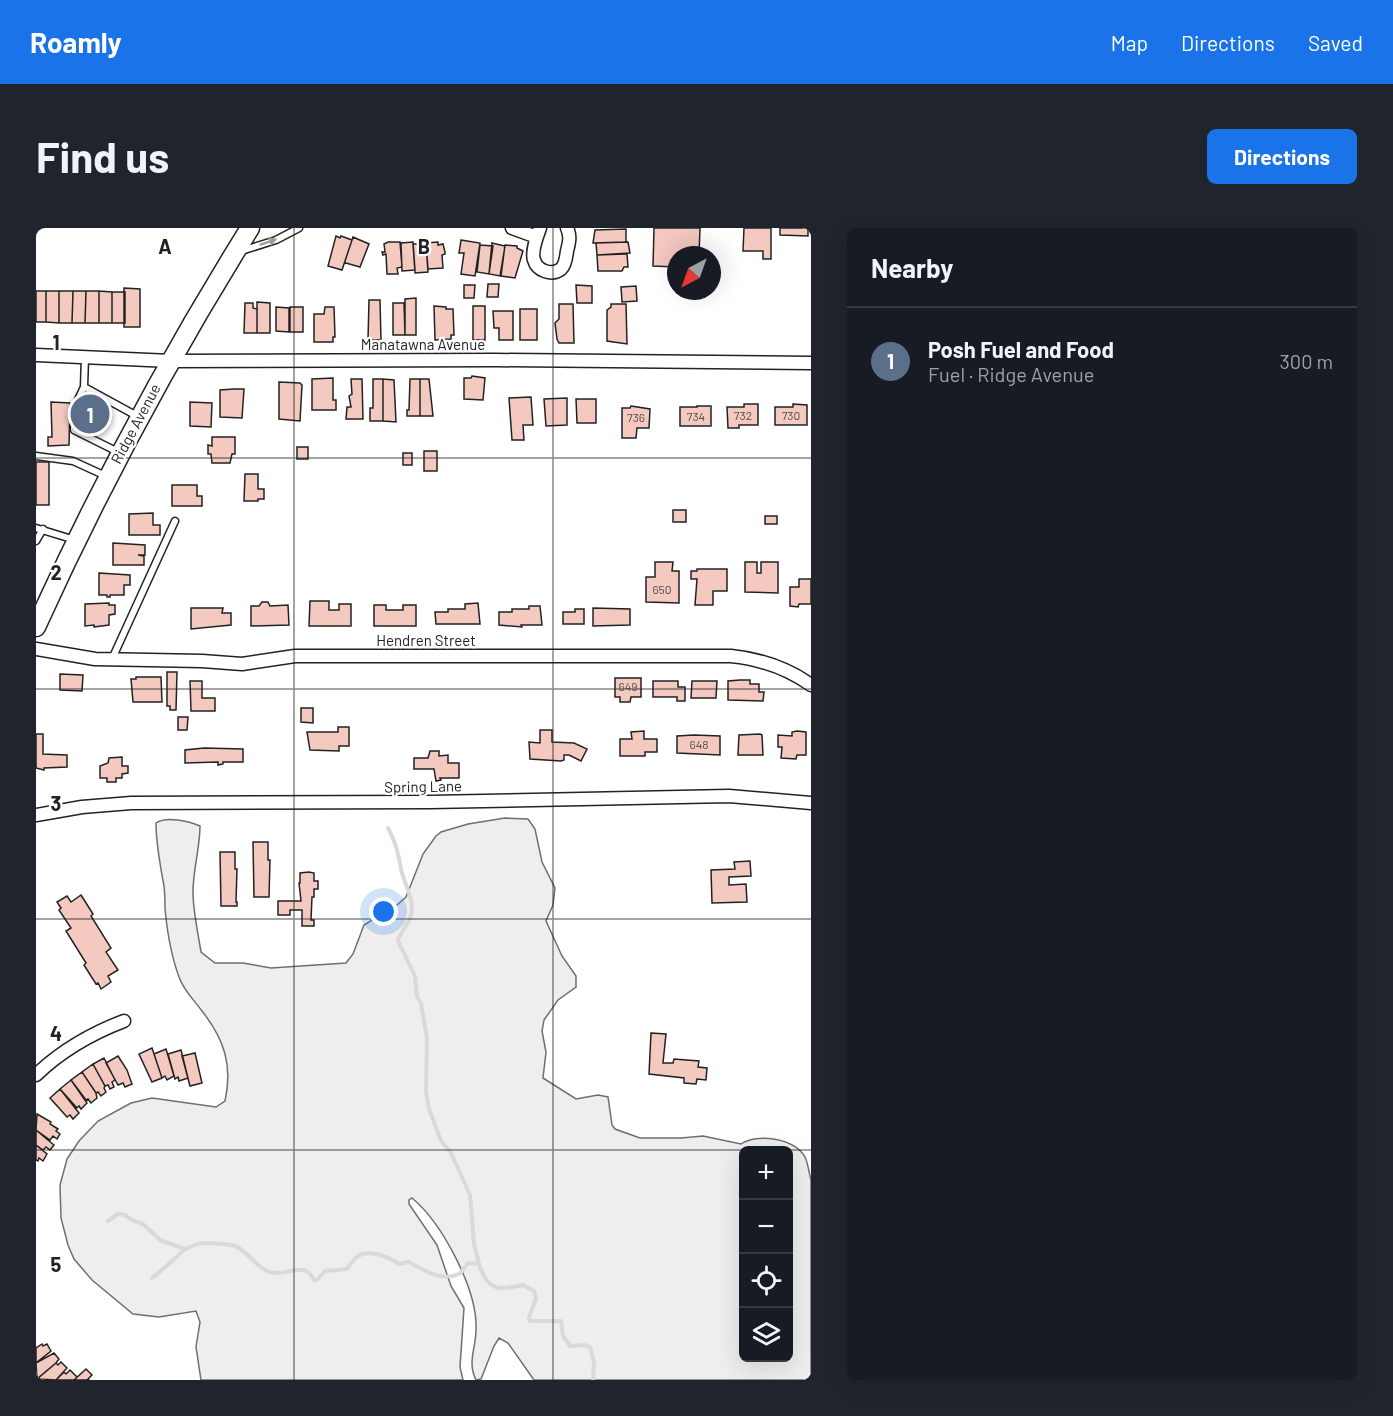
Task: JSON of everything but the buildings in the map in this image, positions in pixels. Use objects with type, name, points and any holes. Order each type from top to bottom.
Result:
[{"type":"main road","name":"Ridge Avenue","points":[[37,622],[121,453],[171,360],[250,228]]},
{"type":"street","points":[[512,228],[539,232],[534,261],[536,266],[545,272],[561,269],[566,261],[570,238],[567,228]]},
{"type":"street","name":"Manatawna Avenue","points":[[36,355],[171,360],[811,363]]},
{"type":"street","name":"Hendren Street","points":[[36,649],[79,658],[242,664],[295,656],[731,656],[746,657],[775,665],[811,685]]},
{"type":"street","name":"Spring Lane","points":[[36,815],[82,807],[131,803],[419,802],[729,796],[811,803]]},
{"type":"street","points":[[36,1075],[80,1040],[124,1021]]},
{"type":"lane","points":[[234,252],[272,241],[299,228]]},
{"type":"lane","points":[[85,356],[84,387],[74,408],[74,430],[121,453]]},
{"type":"lane","points":[[84,387],[140,418]]},
{"type":"lane","points":[[95,406],[100,396]]},
{"type":"lane","points":[[80,433],[87,421]]},
{"type":"lane","points":[[36,456],[73,462],[109,477]]},
{"type":"lane","points":[[112,660],[175,521]]},
{"type":"lane","points":[[36,541],[40,528],[77,541]]},
{"type":"shaded area","points":[[505,818],[528,819],[535,829],[542,862],[555,888],[553,905],[546,921],[562,956],[576,976],[576,987],[558,1000],[544,1020],[542,1031],[546,1052],[543,1078],[576,1099],[598,1095],[608,1097],[612,1125],[615,1129],[640,1138],[703,1136],[741,1144],[756,1139],[775,1139],[793,1145],[805,1157],[811,1180],[811,1380],[534,1380],[508,1343],[499,1338],[481,1379],[476,1380],[472,1367],[476,1337],[475,1314],[465,1277],[446,1240],[412,1198],[409,1204],[437,1245],[451,1286],[464,1308],[460,1367],[463,1380],[201,1380],[196,1347],[200,1322],[196,1311],[159,1317],[133,1314],[92,1280],[74,1259],[61,1218],[60,1185],[67,1159],[79,1141],[98,1121],[131,1103],[152,1098],[216,1107],[225,1101],[228,1076],[221,1042],[210,1021],[184,987],[174,961],[166,917],[156,823],[171,820],[200,826],[193,892],[201,952],[215,963],[243,963],[271,968],[346,963],[353,954],[364,925],[406,897],[423,854],[441,832],[468,824]]},
{"type":"waterway","points":[[388,828],[412,903],[410,918],[398,941],[415,976],[417,997],[421,1003],[427,1039],[426,1092],[429,1109],[441,1141],[451,1153],[470,1195],[474,1244],[479,1264]]},
{"type":"waterway","points":[[108,1221],[118,1214],[125,1215],[143,1224],[160,1240],[185,1249],[201,1243],[235,1246],[270,1272],[302,1270],[307,1271],[314,1280],[317,1280],[325,1271],[347,1269],[357,1257],[367,1253],[384,1256],[399,1264],[409,1262],[433,1274],[446,1277],[459,1274],[468,1263],[479,1264],[486,1280],[495,1287],[507,1288],[523,1285],[534,1291],[536,1299],[529,1317],[530,1321],[561,1321],[563,1336],[570,1346],[590,1347],[594,1362],[593,1380]]},
{"type":"waterway","points":[[152,1278],[185,1249]]},
{"type":"place","name":"Posh Fuel and Food","points":[[90,414]]}]
